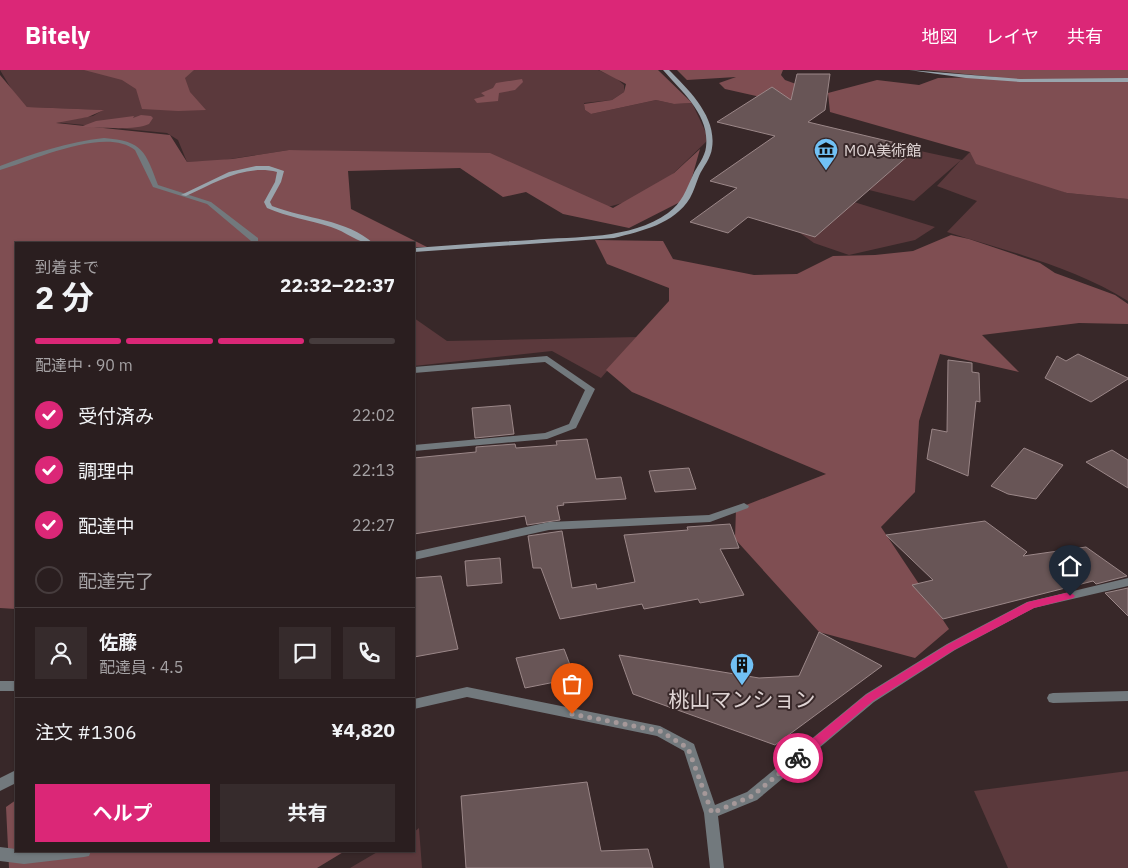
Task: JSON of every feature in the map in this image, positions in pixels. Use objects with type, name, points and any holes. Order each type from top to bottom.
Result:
[{"type":"street","points":[[415,250],[614,236],[642,229],[679,207],[686,199],[709,149],[709,139],[702,116],[692,97],[666,70]]},
{"type":"street","points":[[912,70],[972,76],[1060,81],[1128,80]]},
{"type":"street","points":[[0,168],[64,145],[84,142],[120,142],[133,145],[138,150],[156,186],[218,208],[255,240],[254,242]]},
{"type":"street","points":[[184,195],[241,170],[270,167],[281,171],[281,176],[267,202],[269,207],[328,223],[359,235],[368,242]]},
{"type":"street","points":[[415,370],[548,359],[590,390],[573,426],[562,432],[548,436],[415,448]]},
{"type":"street","points":[[415,556],[548,526],[710,518],[744,506]]},
{"type":"street","points":[[712,813],[752,796],[870,698],[951,647],[1031,605],[1128,582]]},
{"type":"street","points":[[0,686],[15,686]]},
{"type":"street","points":[[415,704],[467,692],[660,731],[688,748],[712,813],[717,868]]},
{"type":"street","points":[[1053,698],[1128,696]]},
{"type":"street","points":[[0,786],[15,777]]},
{"type":"street","points":[[0,854],[24,857],[74,852]]},
{"type":"shaded area","points":[[0,70],[598,70],[616,78],[624,85],[624,92],[612,100],[584,103],[585,110],[591,114],[656,100],[674,104],[692,103],[709,139],[651,195],[608,207],[491,156],[289,150],[218,161],[187,162],[178,140],[167,133],[53,122],[93,116],[103,110],[27,107],[12,90]]},
{"type":"shaded area","points":[[84,70],[194,70],[185,78],[190,92],[206,110],[142,109],[136,89],[122,80]]},
{"type":"shaded area","points":[[599,70],[658,70],[692,103],[674,104],[656,100],[591,114],[585,110],[584,104],[612,100],[624,92],[626,84]]},
{"type":"shaded area","points":[[677,70],[783,70],[781,75],[785,80],[807,88],[810,108],[725,89],[719,83],[736,77],[687,80]]},
{"type":"shaded area","points":[[924,70],[1128,70],[1128,199],[1067,193],[976,164],[970,152],[830,112],[828,93],[877,80],[919,85],[938,78],[995,77]]},
{"type":"shaded area","points":[[0,75],[27,107],[104,110],[88,117],[56,123],[170,135],[187,162],[232,159],[289,150],[490,153],[613,208],[674,173],[700,149],[686,199],[629,228],[563,214],[526,192],[503,197],[460,168],[348,171],[351,209],[427,247],[415,247],[415,242],[15,242],[15,609],[0,608]]},
{"type":"shaded area","points":[[522,79],[523,82],[515,90],[499,93],[498,101],[477,103],[474,99],[485,96],[481,93],[493,88],[496,83]]},
{"type":"shaded area","points":[[141,115],[153,118],[149,124],[135,127],[80,127],[96,121],[134,116],[133,118]]},
{"type":"shaded area","points":[[911,149],[962,160],[970,152],[1067,193],[1128,199],[1128,301],[1063,269],[947,232],[977,201],[937,186],[961,160],[914,201],[869,190]]},
{"type":"shaded area","points":[[854,202],[935,227],[915,240],[849,255],[814,243],[800,233]]},
{"type":"shaded area","points":[[951,235],[969,239],[1040,263],[1055,273],[1115,295],[1128,304],[1128,324],[1079,323],[982,335],[1019,372],[940,354],[919,421],[915,492],[881,527],[949,629],[915,658],[819,632],[735,539],[736,509],[826,474],[632,392],[606,370],[669,301],[669,288],[607,264],[595,240],[663,241],[673,259],[754,275],[797,274],[833,256],[875,255],[913,251]]},
{"type":"shaded area","points":[[415,319],[447,341],[639,337],[633,341],[601,378],[552,351],[415,366]]},
{"type":"shaded area","points":[[1128,771],[1128,868],[1008,868],[974,791]]},
{"type":"shaded area","points":[[15,801],[15,852],[343,852],[317,868],[9,868],[6,807]]},
{"type":"shaded area","points":[[419,828],[422,868],[350,868],[377,852],[415,852],[415,831]]},
{"type":"building","points":[[797,74],[830,74],[825,110],[808,122],[917,148],[815,237],[748,217],[728,233],[690,222],[737,188],[710,181],[775,136],[717,122],[772,87],[791,100]]},
{"type":"building","points":[[1078,354],[1128,379],[1091,402],[1045,378],[1057,356],[1066,361]]},
{"type":"building","points":[[948,360],[972,363],[972,372],[979,373],[980,402],[976,401],[968,476],[927,459],[932,429],[947,432]]},
{"type":"building","points":[[510,405],[514,434],[475,438],[472,408]]},
{"type":"building","points":[[587,439],[596,479],[621,477],[626,499],[563,503],[564,505],[557,506],[560,520],[527,525],[525,516],[415,534],[415,458],[476,452],[476,447],[515,444],[516,448],[557,445],[556,441]]},
{"type":"building","points":[[1024,448],[1063,465],[1036,499],[1008,494],[991,486]]},
{"type":"building","points":[[1112,450],[1128,460],[1128,488],[1086,462]]},
{"type":"building","points":[[689,468],[696,489],[655,492],[649,471]]},
{"type":"building","points":[[985,521],[1027,552],[1023,556],[1086,547],[1127,576],[1096,584],[1093,581],[943,619],[912,585],[933,580],[886,535]]},
{"type":"building","points":[[730,524],[739,548],[720,549],[744,595],[700,603],[698,599],[644,609],[642,604],[560,619],[541,568],[533,568],[528,536],[562,531],[572,588],[596,584],[597,589],[635,582],[624,535],[688,530],[687,527]]},
{"type":"building","points":[[500,558],[502,583],[467,586],[465,561]]},
{"type":"building","points":[[441,576],[458,649],[415,657],[415,578]]},
{"type":"building","points":[[1128,588],[1128,616],[1105,593]]},
{"type":"building","name":"桃山マンション","points":[[819,632],[882,666],[775,745],[633,694],[619,655],[759,678],[799,676]]},
{"type":"building","points":[[564,649],[575,678],[525,688],[516,658]]},
{"type":"building","points":[[587,782],[601,851],[648,849],[653,868],[466,868],[461,796]]},
{"type":"way so far","points":[[572,714],[660,731],[688,748],[712,813],[752,796],[798,758]]},
{"type":"place","name":"MOA美術館","points":[[826,171]]},
{"type":"place","name":"桃山マンション","points":[[742,686]]},
{"type":"route","points":[[798,758],[870,698],[951,647],[1031,605],[1070,596]]}]
